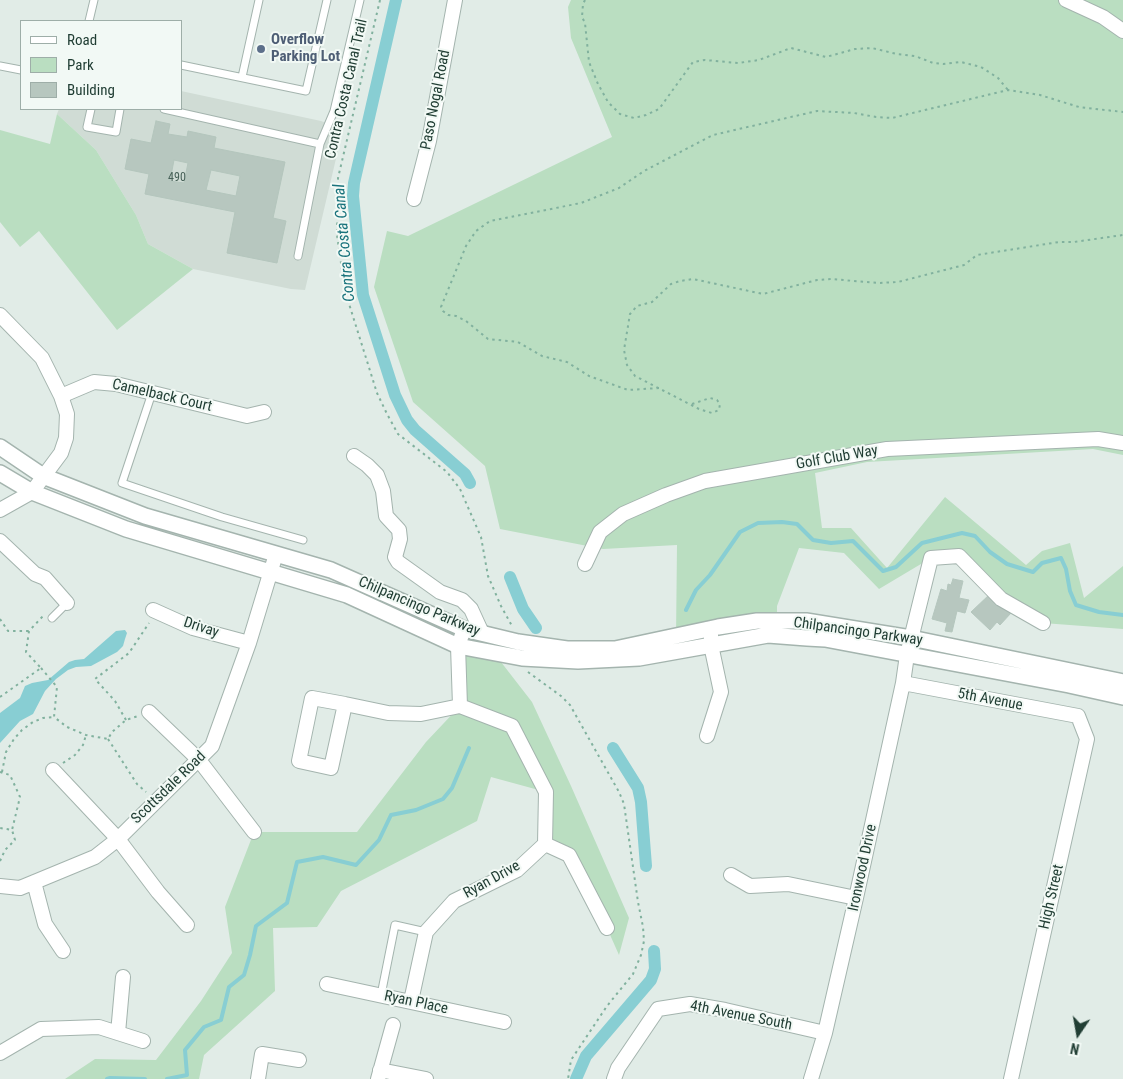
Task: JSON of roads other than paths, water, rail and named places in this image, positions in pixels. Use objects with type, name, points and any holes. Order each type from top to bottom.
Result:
[{"type":"street","name":"Paso Nogal Road","points":[[414,199],[429,141],[455,0]]},
{"type":"street","points":[[1066,0],[1103,17],[1123,31]]},
{"type":"street","points":[[0,315],[42,358],[61,396],[67,414],[66,438],[61,453],[32,492],[0,510]]},
{"type":"street","name":"Camelback Court","points":[[61,396],[94,382],[116,384],[247,416],[264,412]]},
{"type":"street","name":"Golf Club Way","points":[[585,564],[600,532],[623,514],[666,495],[705,481],[887,449],[1098,440],[1123,443]]},
{"type":"street","name":"Chilpancingo Parkway","points":[[0,447],[43,476],[144,516],[331,570],[464,629],[518,642],[567,649],[615,649],[756,621],[806,621],[911,638],[1123,682]]},
{"type":"street","points":[[354,456],[367,465],[377,476],[383,491],[386,516],[399,530],[400,538],[395,557],[398,562],[440,592],[462,600],[471,609],[482,633]]},
{"type":"street","name":"Chilpancingo Parkway","points":[[0,473],[32,492],[126,529],[347,596],[458,646],[522,658],[578,661],[639,658],[768,636],[825,639],[1070,685],[1123,697]]},
{"type":"street","points":[[0,542],[35,574],[45,578],[67,603]]},
{"type":"street","name":"Scottsdale Road","points":[[0,886],[20,888],[95,858],[118,839],[212,746],[249,643],[276,554]]},
{"type":"street","name":"Ironwood Drive","points":[[811,1079],[825,1033],[903,683],[907,655],[931,558],[959,556],[1001,599],[1043,623]]},
{"type":"street","name":"Drivay","points":[[153,610],[193,628],[249,643]]},
{"type":"street","points":[[460,706],[458,646],[464,629]]},
{"type":"street","points":[[707,736],[721,692],[711,645],[711,629]]},
{"type":"street","name":"5th Avenue","points":[[903,683],[1078,716]]},
{"type":"street","points":[[345,704],[331,768],[299,761],[312,698],[345,704],[388,713],[421,714],[460,706],[512,726],[546,792],[545,844],[569,856],[607,928]]},
{"type":"street","points":[[149,712],[199,760],[254,832]]},
{"type":"street","name":"High Street","points":[[1011,1079],[1087,739],[1078,716]]},
{"type":"street","points":[[53,770],[118,839],[158,892],[187,926]]},
{"type":"street","name":"Ryan Drive","points":[[411,1001],[426,932],[454,901],[517,870],[545,844]]},
{"type":"street","points":[[731,875],[750,886],[788,884],[856,898]]},
{"type":"street","points":[[34,882],[45,924],[63,951]]},
{"type":"street","points":[[118,1033],[123,977]]},
{"type":"street","name":"Ryan Place","points":[[327,984],[504,1022]]},
{"type":"street","name":"4th Avenue South","points":[[614,1079],[618,1068],[658,1009],[690,1004],[825,1033]]},
{"type":"street","points":[[393,1025],[379,1074],[426,1079]]},
{"type":"street","points":[[0,1053],[41,1030],[99,1027],[143,1041]]},
{"type":"street","points":[[258,1079],[262,1054],[299,1060]]},
{"type":"lane","points":[[89,20],[94,0]]},
{"type":"lane","points":[[242,78],[259,0]]},
{"type":"lane","points":[[182,65],[306,91],[328,0]]},
{"type":"lane","points":[[298,256],[308,196],[320,144],[334,111],[360,0]]},
{"type":"lane","points":[[0,66],[20,70]]},
{"type":"lane","points":[[91,110],[87,127],[116,132],[120,110]]},
{"type":"lane","points":[[168,110],[320,144]]},
{"type":"lane","points":[[152,393],[122,483],[222,517],[303,540]]},
{"type":"lane","points":[[52,618],[67,603]]},
{"type":"lane","points":[[381,995],[395,925],[426,932]]},
{"type":"water","points":[[125,630],[127,633],[123,646],[117,652],[91,666],[76,667],[68,670],[56,679],[45,691],[33,714],[20,721],[0,743],[0,713],[20,698],[25,686],[48,680],[69,662],[84,659],[116,631]]},
{"type":"waterway","name":"Contra Costa Canal","points":[[396,0],[354,183],[353,196],[363,295],[395,395],[407,420],[415,430],[465,474],[470,483]]},
{"type":"waterway","points":[[686,610],[696,590],[710,575],[740,532],[758,523],[782,522],[797,524],[813,540],[831,543],[853,541],[883,571],[896,567],[922,543],[962,533],[975,536],[990,552],[1007,564],[1033,572],[1042,563],[1061,558],[1076,605],[1099,612],[1123,615]]},
{"type":"waterway","name":"Contra Costa Canal","points":[[510,577],[523,609],[536,628]]},
{"type":"waterway","points":[[167,1079],[187,1075],[185,1050],[204,1027],[221,1020],[229,987],[244,975],[256,926],[287,903],[297,862],[323,857],[356,865],[379,840],[391,815],[416,810],[443,799],[452,788],[469,748]]},
{"type":"waterway","name":"Contra Costa Canal","points":[[613,748],[638,788],[641,802],[646,866]]},
{"type":"waterway","name":"Contra Costa Canal","points":[[576,1079],[586,1056],[651,980],[655,969],[654,951]]},
{"type":"waterway","points":[[107,1079],[145,1079]]},
{"type":"place","name":"Overflow Parking Lot","points":[[261,49]]}]
